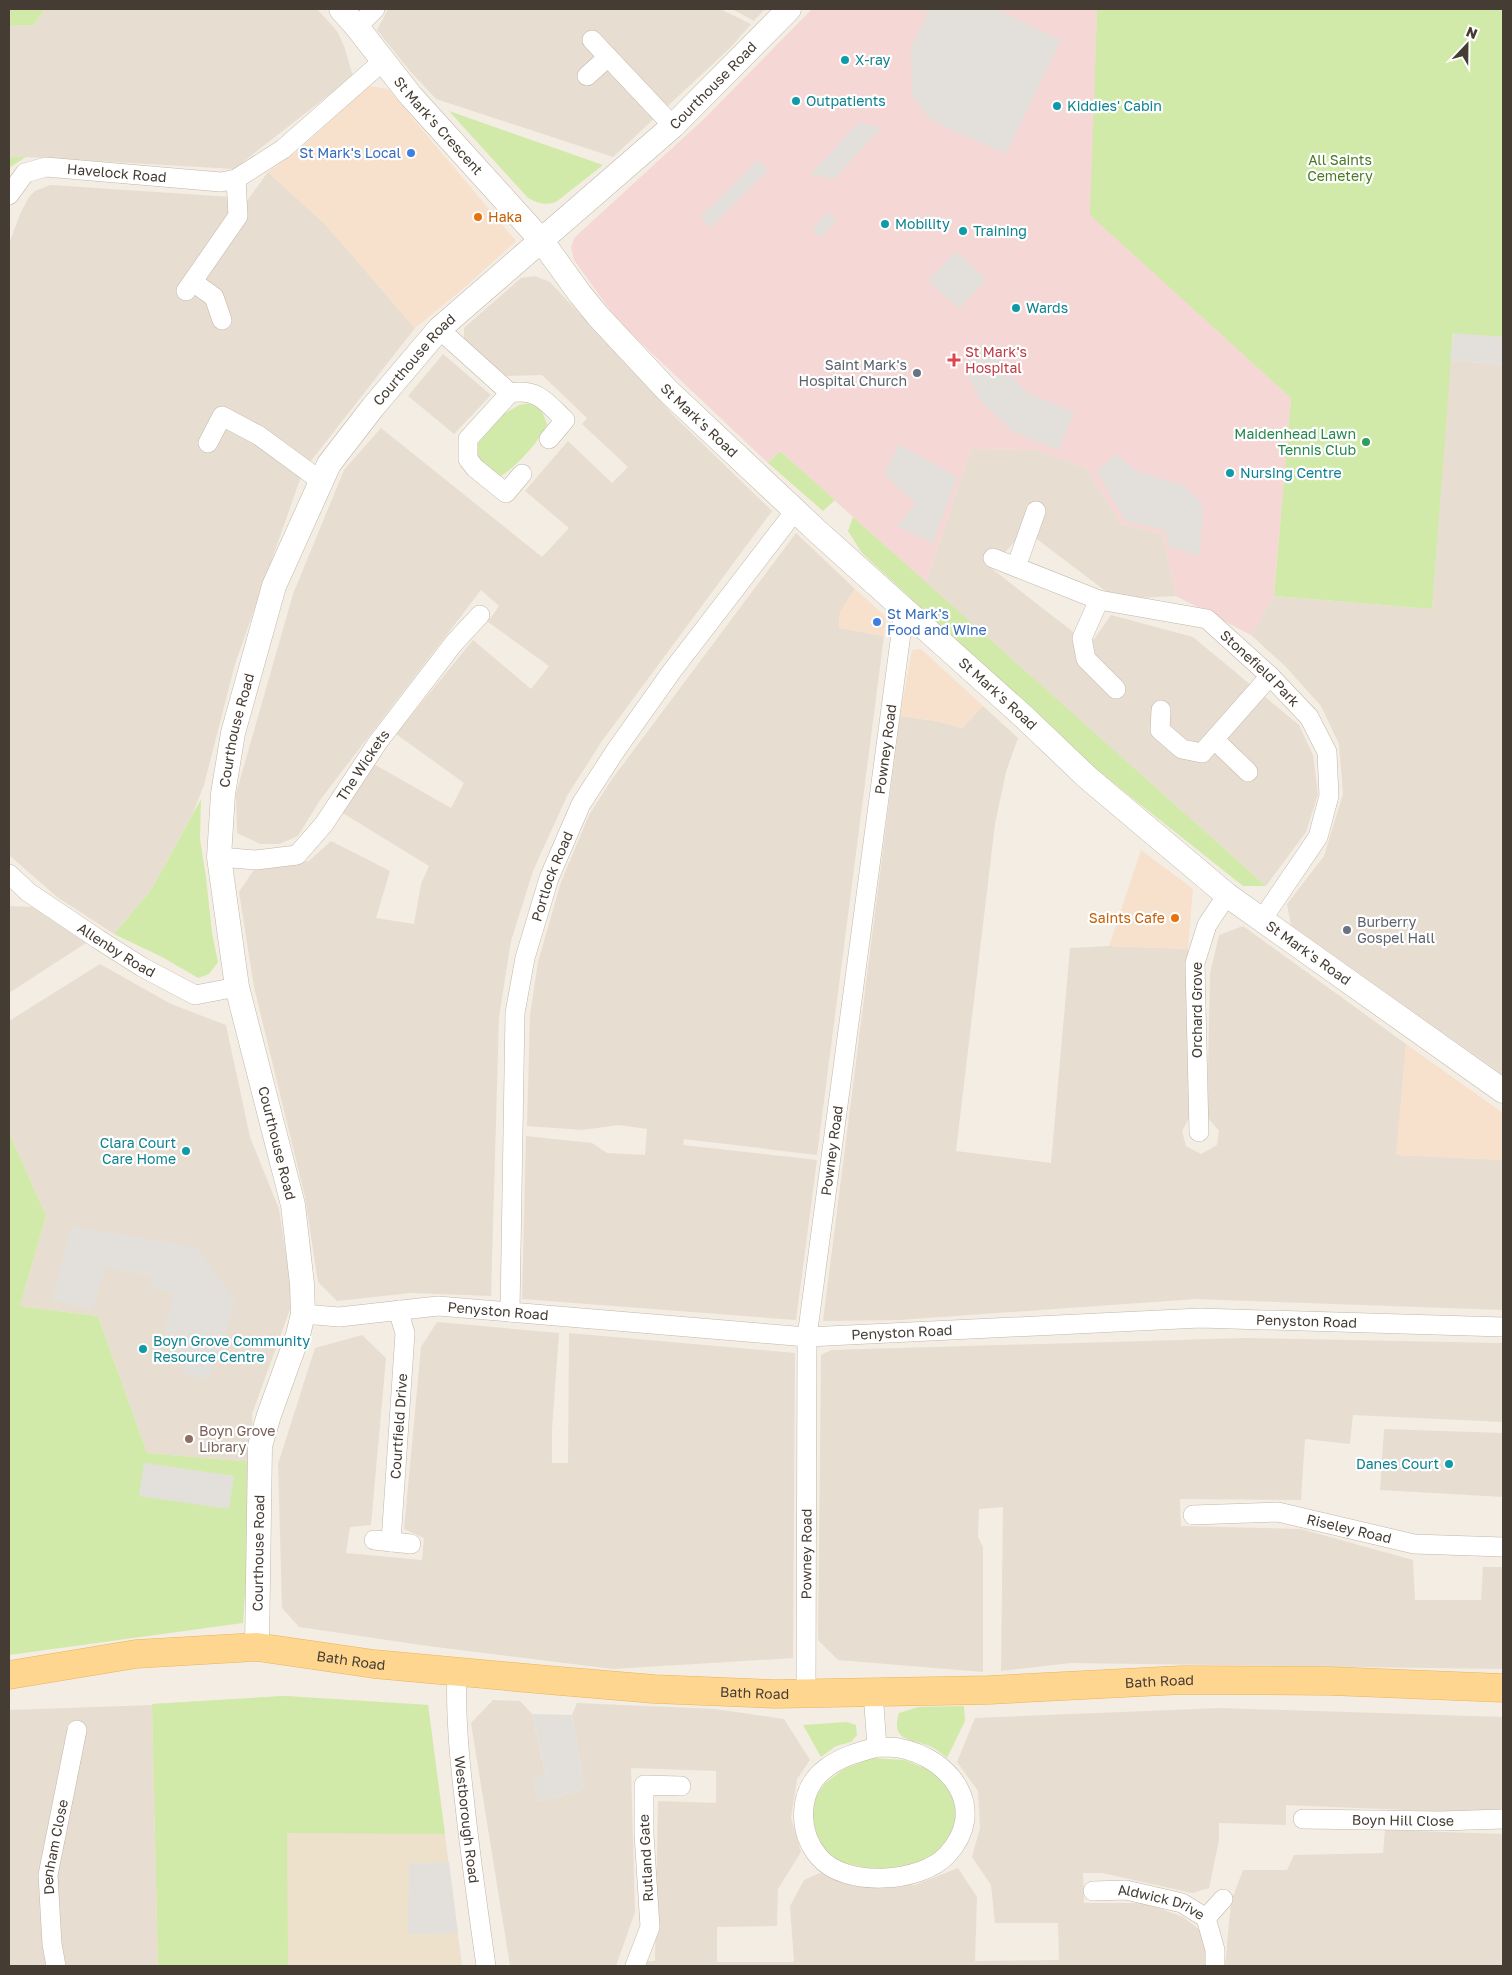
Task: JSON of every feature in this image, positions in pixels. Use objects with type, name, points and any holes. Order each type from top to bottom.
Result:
[{"type":"main road","name":"Bath Road","points":[[9,1675],[136,1654],[257,1647],[374,1664],[457,1672],[654,1689],[774,1694],[989,1690],[1182,1680],[1330,1681],[1503,1688]]},
{"type":"street","name":"St Mark's Crescent","points":[[341,9],[410,94],[541,240]]},
{"type":"street","points":[[357,27],[375,9]]},
{"type":"street","name":"Courthouse Road","points":[[257,1647],[260,1446],[269,1415],[298,1335],[303,1314],[302,1284],[293,1205],[237,987],[219,857],[224,794],[233,733],[274,586],[321,480],[334,456],[373,406],[439,329],[673,126],[789,9]]},
{"type":"street","points":[[592,40],[673,126]]},
{"type":"street","points":[[586,76],[608,57]]},
{"type":"street","name":"Havelock Road","points":[[9,195],[25,173],[46,167],[220,182],[236,179],[283,149],[384,60]]},
{"type":"street","points":[[222,320],[214,297],[190,287],[238,216],[236,179]]},
{"type":"street","name":"St Mark's Road","points":[[541,240],[598,316],[662,384],[795,511],[1023,716],[1088,778],[1227,895],[1261,921],[1503,1091]]},
{"type":"street","points":[[439,329],[510,393]]},
{"type":"street","points":[[522,474],[506,493],[475,468],[468,459],[468,439],[510,393],[521,391],[537,394],[565,420],[549,439]]},
{"type":"street","points":[[208,443],[222,416],[258,436],[321,480]]},
{"type":"street","name":"Portlock Road","points":[[510,1312],[515,1013],[525,958],[549,878],[581,804],[616,750],[672,671],[795,511]]},
{"type":"street","points":[[1016,567],[1036,511]]},
{"type":"street","name":"Stonefield Park","points":[[993,558],[1099,600],[1207,619],[1270,676],[1309,717],[1327,752],[1329,796],[1318,837],[1261,921]]},
{"type":"street","points":[[1099,600],[1082,638],[1086,659],[1116,689]]},
{"type":"street","name":"Powney Road","points":[[806,1694],[808,1337],[904,611]]},
{"type":"street","name":"The Wickets","points":[[219,857],[256,860],[297,855],[324,824],[378,742],[454,643],[480,615]]},
{"type":"street","points":[[1161,710],[1160,730],[1182,750],[1202,753],[1270,676]]},
{"type":"street","points":[[1215,740],[1248,772]]},
{"type":"street","name":"Allenby Road","points":[[9,874],[28,892],[98,939],[142,967],[196,995],[237,987]]},
{"type":"street","name":"Orchard Grove","points":[[1199,1132],[1195,963],[1207,925],[1227,895]]},
{"type":"street","name":"Penyston Road","points":[[303,1314],[339,1317],[438,1306],[808,1337],[1200,1318],[1503,1326]]},
{"type":"street","name":"Courtfield Drive","points":[[398,1310],[405,1333],[382,1541],[411,1544]]},
{"type":"street","name":"Riseley Road","points":[[1193,1515],[1278,1512],[1414,1544],[1503,1546]]},
{"type":"street","name":"Westborough Road","points":[[457,1672],[456,1696],[459,1749],[470,1854],[486,1966]]},
{"type":"street","points":[[873,1692],[877,1747]]},
{"type":"street","name":"Denham Close","points":[[56,1966],[52,1944],[48,1875],[78,1730]]},
{"type":"street","points":[[877,1747],[900,1748],[932,1762],[944,1770],[956,1781],[966,1809],[965,1824],[957,1843],[947,1855],[936,1866],[900,1878],[857,1876],[836,1870],[819,1858],[809,1842],[802,1814],[805,1799],[814,1780],[825,1769],[840,1759],[877,1747]]},
{"type":"street","name":"Rutland Gate","points":[[635,1966],[650,1927],[644,1834],[644,1785],[681,1786]]},
{"type":"street","name":"Boyn Hill Close","points":[[1304,1819],[1441,1821],[1503,1819]]},
{"type":"street","name":"Aldwick Drive","points":[[1093,1891],[1126,1890],[1182,1903],[1206,1918],[1215,1950],[1214,1966]]},
{"type":"street","points":[[1206,1918],[1223,1898]]},
{"type":"shaded area","points":[[45,9],[317,9],[337,31],[344,46],[353,76],[234,169],[9,157],[9,26],[34,25]]},
{"type":"shaded area","points":[[388,9],[720,9],[751,24],[732,46],[613,157],[436,99],[410,71],[377,30]]},
{"type":"shaded area","points":[[732,9],[765,9],[754,21]]},
{"type":"shaded area","name":"St Mark's Hospital","points":[[812,9],[1097,9],[1091,215],[1291,398],[1274,596],[1251,635],[1176,596],[1163,534],[1121,524],[1086,468],[1035,450],[971,449],[926,583],[780,451],[768,463],[618,321],[574,260],[571,247],[575,237],[704,119]]},
{"type":"shaded area","points":[[920,9],[995,9],[1061,40],[1006,154],[932,121],[912,96],[911,46],[928,14]]},
{"type":"shaded area","points":[[369,86],[388,89],[516,241],[464,288],[415,328],[325,224],[268,172],[296,152]]},
{"type":"shaded area","points":[[859,122],[881,128],[834,179],[810,175]]},
{"type":"shaded area","points":[[758,160],[768,170],[710,228],[700,217]]},
{"type":"shaded area","points":[[268,172],[325,224],[415,328],[303,471],[235,664],[204,785],[193,813],[151,890],[114,934],[57,897],[9,855],[9,244],[20,214],[29,197],[35,191],[50,185],[232,197],[238,213]]},
{"type":"shaded area","points":[[828,212],[837,220],[821,238],[812,230]]},
{"type":"shaded area","points":[[956,251],[986,279],[959,309],[928,281]]},
{"type":"shaded area","points":[[535,276],[550,282],[676,418],[772,511],[602,741],[567,796],[533,871],[511,941],[499,1017],[491,1296],[411,1293],[337,1301],[318,1282],[305,1197],[254,987],[239,892],[255,868],[309,861],[331,841],[390,871],[376,918],[414,924],[421,884],[429,866],[341,812],[372,763],[451,808],[464,783],[396,734],[473,640],[531,689],[549,666],[488,622],[499,606],[481,590],[320,800],[298,836],[279,844],[260,844],[237,833],[236,794],[293,594],[344,470],[381,428],[542,557],[569,528],[525,491],[568,441],[612,483],[628,467],[582,424],[587,418],[542,375],[504,376],[464,340],[464,328],[521,278]]},
{"type":"shaded area","points":[[1454,333],[1503,337],[1503,365],[1450,360]]},
{"type":"shaded area","points":[[990,344],[1009,374],[1027,393],[1074,412],[1059,450],[1013,432],[981,401],[964,367]]},
{"type":"shaded area","points":[[443,354],[491,395],[454,434],[408,396]]},
{"type":"shaded area","points":[[1450,360],[1503,365],[1503,1075],[1291,925],[1287,904],[1324,856],[1343,794],[1339,744],[1321,706],[1286,667],[1251,635],[1274,596],[1432,609]]},
{"type":"shaded area","points":[[899,444],[957,477],[933,543],[897,526],[916,504],[884,474]]},
{"type":"shaded area","points":[[971,449],[1036,450],[1086,468],[1121,524],[1163,534],[1176,596],[1138,598],[1108,593],[1025,530],[991,568],[1090,645],[1111,615],[1193,637],[1299,725],[1313,755],[1318,794],[1306,832],[1266,886],[926,583]]},
{"type":"shaded area","points":[[1116,454],[1137,471],[1185,486],[1203,504],[1200,556],[1169,546],[1165,530],[1125,521],[1097,471]]},
{"type":"shaded area","points":[[796,533],[855,589],[840,612],[839,628],[884,636],[817,1155],[684,1139],[683,1145],[817,1160],[796,1320],[522,1299],[526,1136],[592,1143],[607,1153],[645,1155],[647,1129],[619,1125],[582,1130],[527,1126],[530,1015],[538,962],[561,882],[589,815],[612,779]]},
{"type":"shaded area","points":[[855,589],[886,617],[884,636],[839,628],[840,612]]},
{"type":"shaded area","points":[[921,649],[983,706],[962,728],[936,721],[900,716],[912,650]]},
{"type":"shaded area","points":[[983,706],[1018,738],[1006,772],[995,824],[956,1151],[1051,1163],[1070,948],[1109,946],[1188,949],[1189,1118],[1182,1131],[1186,1146],[1201,1154],[1217,1145],[1219,1131],[1207,1117],[1210,974],[1219,935],[1243,926],[1406,1044],[1397,1155],[1503,1160],[1503,1310],[1196,1299],[899,1320],[823,1321],[900,716],[936,721],[962,728]]},
{"type":"shaded area","points":[[1141,850],[1193,889],[1188,949],[1109,946]]},
{"type":"shaded area","points":[[9,906],[32,907],[86,943],[9,993]]},
{"type":"shaded area","points":[[100,964],[171,1004],[226,1025],[250,1137],[279,1209],[293,1301],[252,1414],[254,1462],[147,1453],[98,1316],[20,1306],[46,1216],[9,1132],[9,1021]]},
{"type":"shaded area","points":[[1406,1044],[1503,1113],[1503,1160],[1396,1155]]},
{"type":"shaded area","points":[[71,1226],[198,1248],[235,1302],[209,1380],[182,1373],[187,1354],[174,1350],[165,1328],[174,1293],[151,1288],[152,1277],[106,1267],[92,1310],[52,1300]]},
{"type":"shaded area","points":[[437,1322],[559,1333],[552,1429],[552,1463],[568,1463],[569,1333],[795,1353],[793,1658],[613,1669],[428,1646],[299,1627],[282,1608],[278,1464],[315,1348],[362,1335],[386,1358],[371,1525],[350,1527],[346,1553],[422,1560],[424,1538],[404,1529],[421,1347]]},
{"type":"shaded area","points":[[1246,1338],[1503,1343],[1503,1422],[1353,1415],[1350,1444],[1305,1439],[1301,1500],[1180,1499],[1181,1526],[1301,1529],[1413,1560],[1415,1600],[1481,1600],[1483,1567],[1503,1567],[1503,1669],[1071,1663],[1001,1671],[1003,1507],[979,1509],[978,1537],[983,1547],[983,1672],[838,1660],[818,1640],[821,1355],[831,1350]]},
{"type":"shaded area","points":[[1384,1429],[1503,1433],[1503,1497],[1380,1490]]},
{"type":"shaded area","points":[[144,1463],[234,1476],[229,1509],[139,1496]]},
{"type":"shaded area","points":[[285,1696],[428,1705],[462,1966],[158,1966],[152,1704]]},
{"type":"shaded area","points":[[493,1700],[520,1701],[532,1714],[546,1775],[533,1780],[539,1802],[584,1789],[572,1715],[577,1703],[715,1709],[784,1719],[810,1760],[797,1779],[791,1818],[801,1852],[778,1889],[777,1926],[717,1927],[717,1962],[794,1962],[790,1906],[804,1880],[820,1873],[856,1886],[915,1885],[958,1868],[977,1897],[975,1961],[1059,1960],[1058,1923],[995,1923],[991,1885],[972,1857],[980,1828],[978,1791],[957,1762],[975,1718],[1220,1708],[1503,1717],[1503,1814],[1286,1805],[1286,1825],[1219,1823],[1219,1840],[1209,1888],[1192,1893],[1102,1873],[1083,1873],[1084,1903],[1145,1903],[1183,1917],[1200,1930],[1207,1955],[1205,1966],[644,1966],[645,1961],[655,1961],[658,1801],[716,1803],[716,1771],[631,1768],[635,1912],[616,1966],[510,1966],[471,1723]]},
{"type":"shaded area","points":[[152,1705],[158,1966],[9,1966],[9,1710]]},
{"type":"shaded area","points":[[532,1714],[572,1715],[584,1789],[539,1802],[533,1780],[546,1774]]},
{"type":"shaded area","points":[[1385,1830],[1503,1834],[1503,1966],[1225,1966],[1231,1902],[1243,1870],[1287,1870],[1294,1855],[1383,1853]]},
{"type":"shaded area","points":[[449,1862],[458,1933],[408,1934],[409,1864]]},
{"type":"green space","points":[[9,9],[45,9],[34,25],[9,26]]},
{"type":"green space","name":"All Saints Cemetery","points":[[1097,9],[1503,9],[1503,337],[1453,334],[1432,609],[1274,596],[1291,398],[1090,215]]},
{"type":"green space","points":[[449,111],[603,165],[556,202],[545,204],[535,202],[528,198]]},
{"type":"green space","points":[[9,157],[26,157],[9,168]]},
{"type":"green space","points":[[531,403],[541,409],[547,424],[544,431],[534,445],[514,466],[501,476],[493,475],[476,455],[478,443],[504,414],[519,405]]},
{"type":"green space","points":[[780,451],[835,500],[823,511],[768,463]]},
{"type":"green space","points":[[853,517],[1266,886],[1243,886],[1092,766],[862,553],[848,531]]},
{"type":"green space","points":[[201,799],[200,839],[212,933],[218,962],[209,974],[198,978],[164,958],[114,934],[151,890]]},
{"type":"green space","points":[[9,1132],[46,1216],[20,1306],[98,1316],[147,1453],[254,1462],[243,1623],[9,1655]]},
{"type":"green space","points":[[285,1696],[428,1705],[445,1834],[287,1833],[288,1966],[158,1966],[152,1704]]},
{"type":"green space","points":[[964,1706],[965,1721],[947,1758],[932,1747],[902,1736],[897,1728],[899,1713],[918,1707]]},
{"type":"green space","points":[[847,1722],[856,1725],[857,1735],[851,1742],[836,1746],[821,1757],[803,1725]]},
{"type":"green space","points":[[872,1758],[905,1760],[934,1772],[953,1794],[958,1816],[952,1838],[936,1858],[906,1868],[871,1869],[840,1862],[817,1843],[808,1825],[812,1802],[825,1783],[844,1769]]},
{"type":"place","name":"X-ray","points":[[845,60]]},
{"type":"place","name":"Outpatients","points":[[796,101]]},
{"type":"place","name":"Kiddies' Cabin","points":[[1057,106]]},
{"type":"place","name":"St Mark's Local","points":[[411,153]]},
{"type":"place","name":"Haka","points":[[478,217]]},
{"type":"place","name":"Mobility","points":[[885,224]]},
{"type":"place","name":"Training","points":[[963,231]]},
{"type":"place","name":"Wards","points":[[1016,308]]},
{"type":"place","name":"St Mark's Hospital","points":[[954,360]]},
{"type":"place","name":"Saint Mark's Hospital Church","points":[[917,373]]},
{"type":"place","name":"Maidenhead Lawn Tennis Club","points":[[1366,442]]},
{"type":"place","name":"Nursing Centre","points":[[1230,473]]},
{"type":"place","name":"St Mark's Food and Wine","points":[[877,622]]},
{"type":"place","name":"Saints Cafe","points":[[1175,918]]},
{"type":"place","name":"Burberry Gospel Hall","points":[[1347,930]]},
{"type":"place","name":"Clara Court Care Home","points":[[186,1151]]},
{"type":"place","name":"Boyn Grove Community Resource Centre","points":[[143,1349]]},
{"type":"place","name":"Boyn Grove Library","points":[[189,1439]]},
{"type":"place","name":"Danes Court","points":[[1449,1464]]}]
